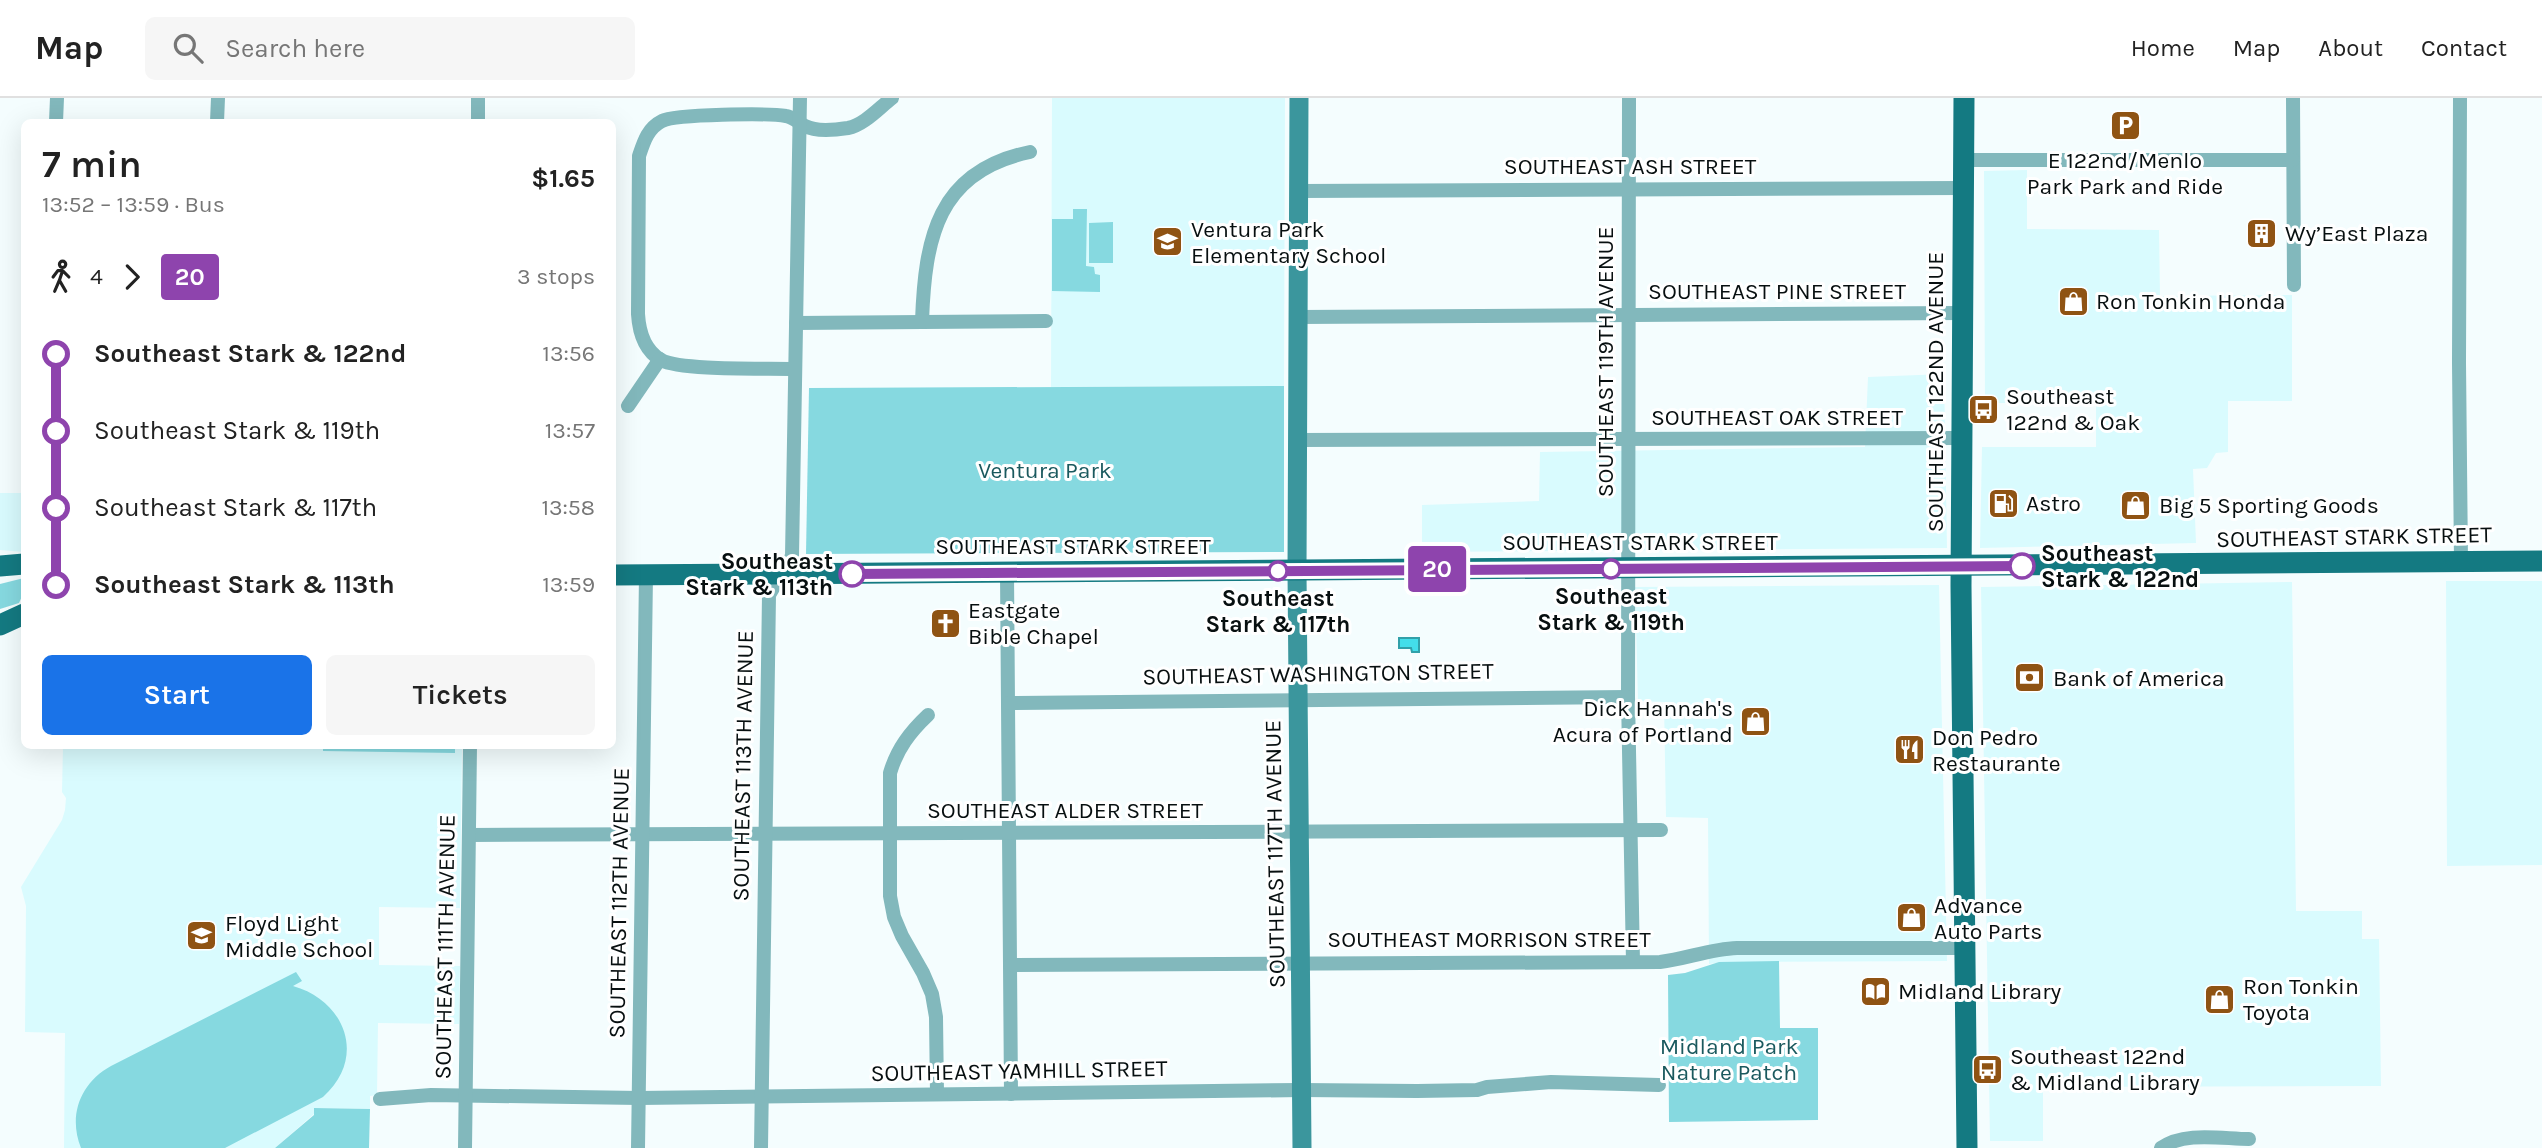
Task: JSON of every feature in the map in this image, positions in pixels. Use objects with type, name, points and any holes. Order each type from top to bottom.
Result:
[{"type":"main road","name":"SOUTHEAST 122ND AVENUE","points":[[1964,98],[1961,566],[1967,1148]]},
{"type":"main road","name":"SOUTHEAST STARK STREET","points":[[616,575],[2542,561]]},
{"type":"main road","points":[[0,566],[21,565]]},
{"type":"main road","points":[[0,625],[21,615]]},
{"type":"street","points":[[56,119],[57,98]]},
{"type":"street","points":[[217,119],[218,98]]},
{"type":"street","points":[[478,98],[478,119]]},
{"type":"street","name":"SOUTHEAST 113TH AVENUE","points":[[761,1148],[769,595],[792,556],[800,98]]},
{"type":"street","points":[[795,369],[685,366],[671,364],[651,351],[639,332],[639,156],[644,139],[660,121],[680,116],[788,116],[808,128],[831,130],[850,127],[861,122],[892,98]]},
{"type":"street","name":"SOUTHEAST 117TH AVENUE","points":[[1299,98],[1297,699],[1302,1148]]},
{"type":"street","name":"SOUTHEAST 119TH AVENUE","points":[[1629,98],[1627,569],[1633,962]]},
{"type":"street","points":[[2293,98],[2294,285]]},
{"type":"street","points":[[2460,98],[2461,562]]},
{"type":"street","points":[[922,321],[926,256],[939,217],[947,204],[989,166],[1030,152]]},
{"type":"street","points":[[1962,160],[2293,160]]},
{"type":"street","name":"SOUTHEAST ASH STREET","points":[[1299,191],[1962,188]]},
{"type":"street","name":"SOUTHEAST PINE STREET","points":[[1298,317],[1962,313]]},
{"type":"street","points":[[796,323],[1046,321]]},
{"type":"street","points":[[628,406],[660,359]]},
{"type":"street","name":"SOUTHEAST OAK STREET","points":[[1298,440],[1962,438]]},
{"type":"street","points":[[1007,573],[1011,1094]]},
{"type":"street","name":"SOUTHEAST 112TH AVENUE","points":[[638,1148],[646,575]]},
{"type":"street","name":"SOUTHEAST WASHINGTON STREET","points":[[1009,703],[1628,696]]},
{"type":"street","points":[[928,715],[912,730],[895,756],[888,790],[890,896],[894,917],[932,994],[936,1017],[937,1094]]},
{"type":"street","name":"SOUTHEAST 111TH AVENUE","points":[[465,1148],[470,749]]},
{"type":"street","name":"SOUTHEAST ALDER STREET","points":[[469,835],[1661,830]]},
{"type":"street","name":"SOUTHEAST MORRISON STREET","points":[[1010,965],[1633,962],[1672,961],[1715,949],[1737,948],[1965,948]]},
{"type":"street","name":"SOUTHEAST YAMHILL STREET","points":[[380,1099],[431,1095],[639,1098],[1477,1090],[1551,1082],[1659,1085]]},
{"type":"street","points":[[2161,1148],[2182,1139],[2249,1139]]},
{"type":"shaded area","name":"Ventura Park Elementary School","points":[[1052,98],[1285,98],[1284,386],[1051,387]]},
{"type":"shaded area","points":[[2027,170],[2027,229],[2159,230],[2160,296],[2292,295],[2292,401],[2228,401],[2228,452],[2216,453],[2207,468],[2193,469],[2196,543],[1980,548],[1982,447],[2096,447],[2096,403],[1985,403],[1984,171]]},
{"type":"shaded area","points":[[1944,374],[1947,548],[1422,552],[1422,505],[1539,501],[1540,452],[1865,447],[1868,377]]},
{"type":"shaded area","points":[[0,493],[21,493],[21,552],[0,550]]},
{"type":"shaded area","points":[[2446,581],[2542,581],[2542,865],[2447,866]]},
{"type":"shaded area","points":[[2292,582],[2296,911],[2362,911],[2362,939],[2379,939],[2381,1086],[2043,1087],[2043,1141],[1990,1141],[1981,587]]},
{"type":"shaded area","points":[[1939,585],[1947,961],[1709,964],[1708,818],[1666,817],[1664,702],[1638,701],[1635,587]]},
{"type":"shaded area","points":[[1399,638],[1419,638],[1419,652],[1412,652],[1411,648],[1399,648]]},
{"type":"shaded area","name":"Floyd Light Middle School","points":[[63,749],[462,749],[460,908],[379,907],[379,965],[460,966],[459,1024],[378,1023],[377,1095],[370,1096],[370,1109],[314,1108],[314,1114],[275,1148],[64,1148],[65,1033],[25,1032],[26,906],[21,887],[62,820],[66,798],[62,792]]},
{"type":"green space","points":[[1073,209],[1087,209],[1086,266],[1094,267],[1095,274],[1100,275],[1100,292],[1052,291],[1052,219],[1073,219]]},
{"type":"green space","points":[[1113,222],[1113,263],[1089,263],[1089,223]]},
{"type":"green space","name":"Ventura Park","points":[[1284,386],[1284,552],[806,554],[809,388]]},
{"type":"green space","points":[[21,579],[19,603],[0,609],[0,584]]},
{"type":"green space","points":[[455,749],[455,753],[323,751]]},
{"type":"green space","name":"Midland Park Nature Patch","points":[[1779,961],[1780,1028],[1818,1028],[1818,1120],[1669,1122],[1668,975],[1685,973],[1719,962]]},
{"type":"green space","points":[[296,972],[302,981],[293,986],[311,993],[326,1004],[337,1017],[344,1032],[347,1049],[344,1065],[337,1082],[323,1097],[225,1148],[81,1148],[77,1136],[77,1112],[84,1091],[100,1073]]},
{"type":"green space","points":[[314,1108],[370,1109],[369,1148],[275,1148],[314,1115]]},
{"type":"bus line","name":"20","points":[[852,574],[2022,566]]},
{"type":"place","name":"E 122nd/Menlo Park Park and Ride","points":[[2125,126]]},
{"type":"place","name":"Wy’East Plaza","points":[[2262,233]]},
{"type":"place","name":"Ventura Park Elementary School","points":[[1168,242]]},
{"type":"place","name":"Ron Tonkin Honda","points":[[2073,301]]},
{"type":"place","name":"Southeast 122nd & Oak","points":[[1983,409]]},
{"type":"place","name":"Astro","points":[[2003,503]]},
{"type":"place","name":"Big 5 Sporting Goods","points":[[2136,505]]},
{"type":"place","name":"Southeast Stark & 122nd","points":[[2022,566]]},
{"type":"place","name":"Southeast Stark & 119th","points":[[1611,569]]},
{"type":"place","name":"Southeast Stark & 117th","points":[[1278,571]]},
{"type":"place","name":"Southeast Stark & 113th","points":[[852,574]]},
{"type":"place","name":"Eastgate Bible Chapel","points":[[945,623]]},
{"type":"place","name":"Bank of America","points":[[2030,678]]},
{"type":"place","name":"Dick Hannah's Acura of Portland","points":[[1756,721]]},
{"type":"place","name":"Don Pedro Restaurante","points":[[1909,750]]},
{"type":"place","name":"Advance Auto Parts","points":[[1911,918]]},
{"type":"place","name":"Floyd Light Middle School","points":[[202,936]]},
{"type":"place","name":"Midland Library","points":[[1875,991]]},
{"type":"place","name":"Ron Tonkin Toyota","points":[[2220,999]]},
{"type":"place","name":"Southeast 122nd & Midland Library","points":[[1987,1069]]}]
